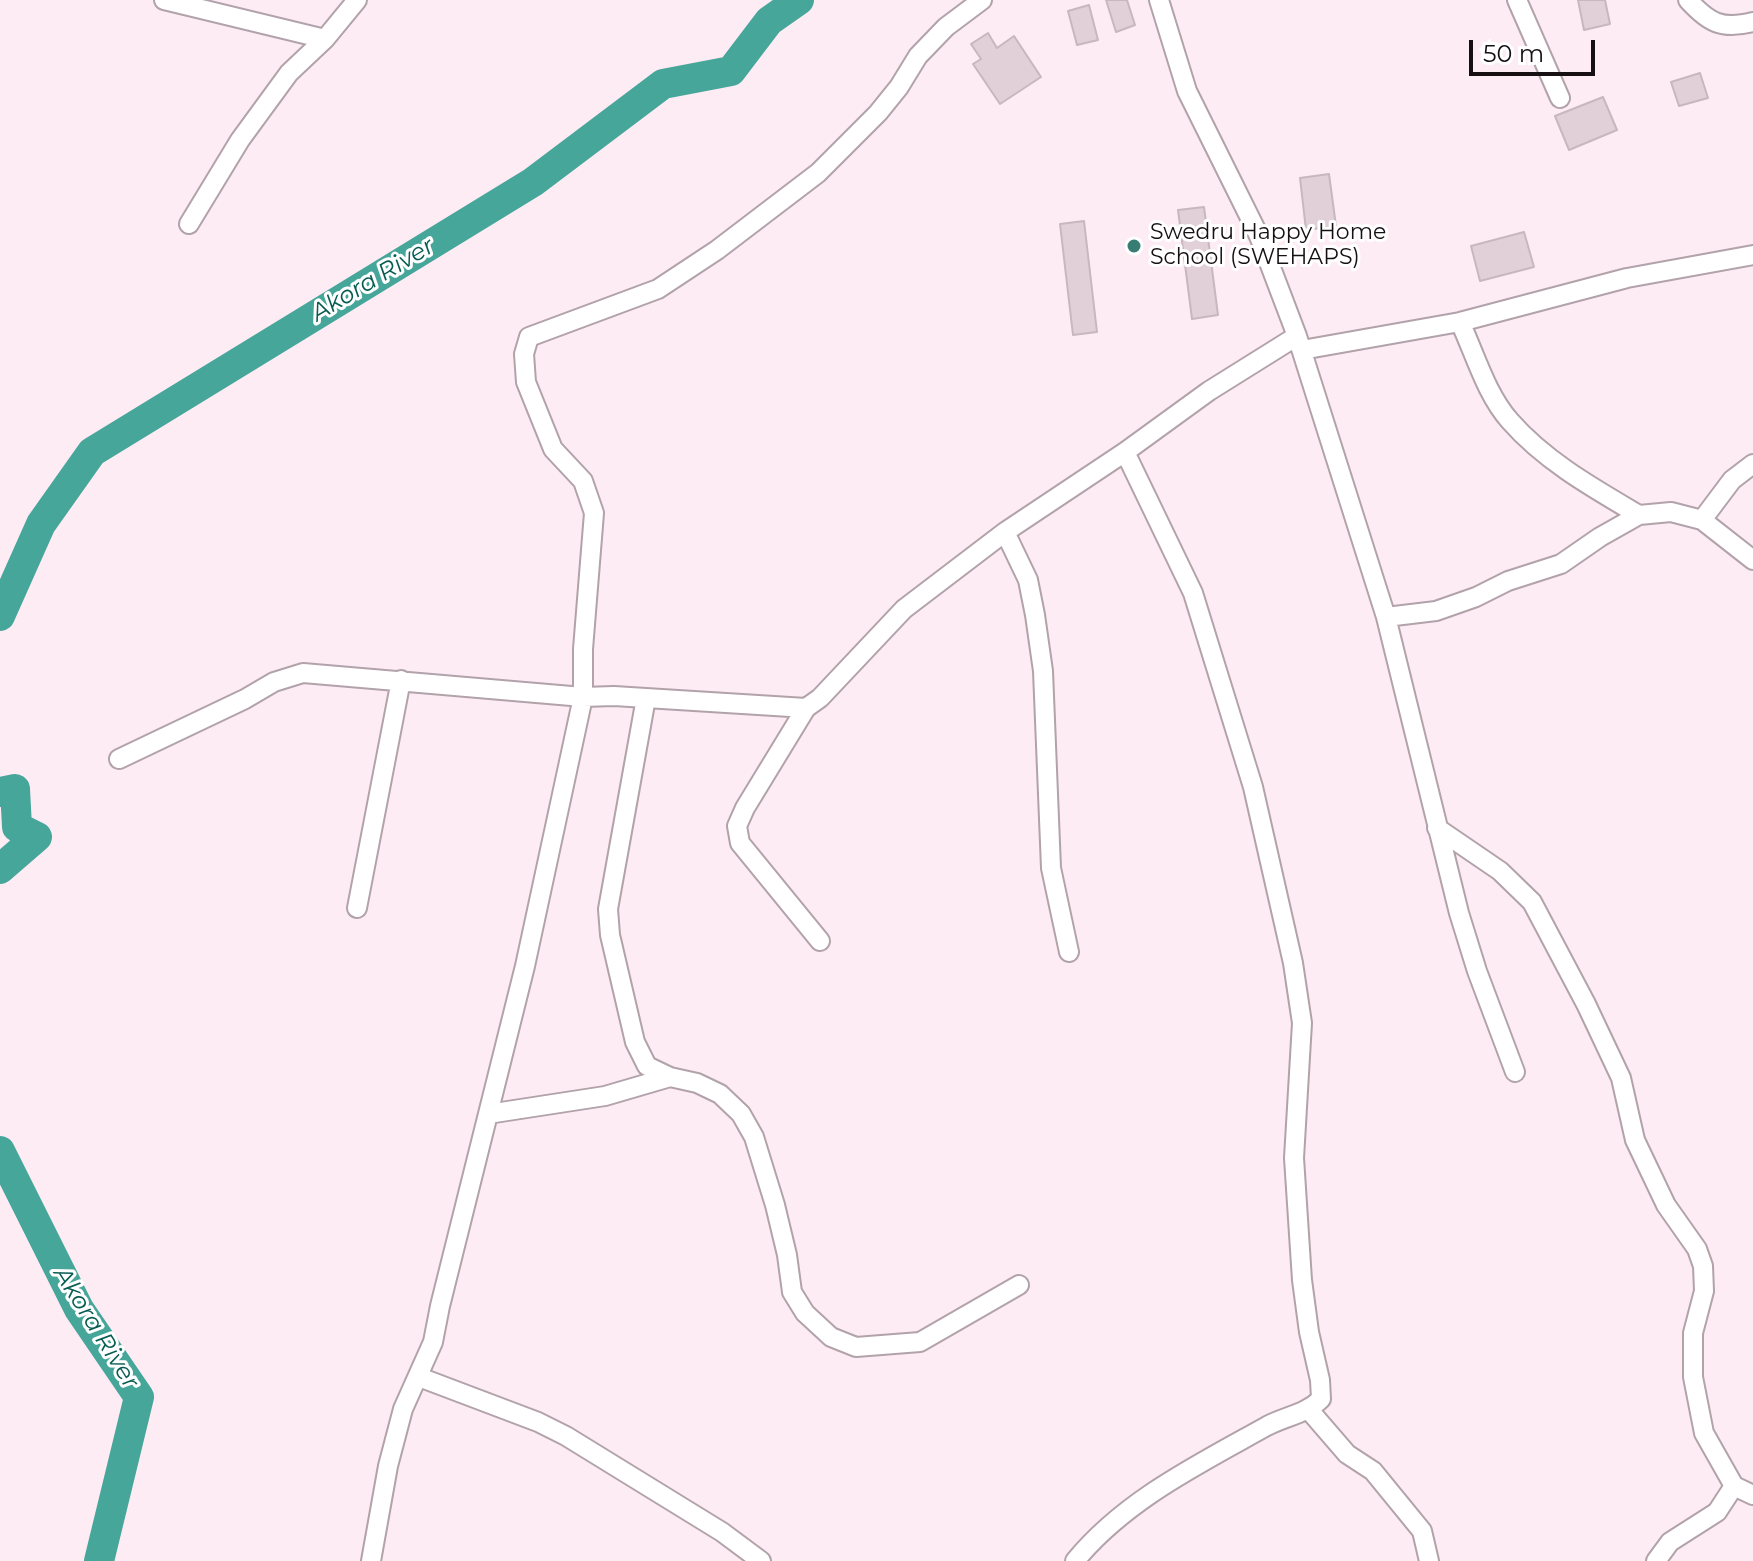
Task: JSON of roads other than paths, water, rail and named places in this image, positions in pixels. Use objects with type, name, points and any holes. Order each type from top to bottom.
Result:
[{"type":"street","points":[[164,0],[325,39]]},
{"type":"street","points":[[189,224],[240,140],[289,73],[325,39],[357,0]]},
{"type":"street","points":[[371,1561],[391,1454],[403,1409],[433,1342],[525,966],[583,697],[583,649],[594,513],[583,481],[553,449],[526,382],[524,354],[529,337],[658,289],[717,250],[818,173],[878,113],[918,56],[946,27],[982,0]]},
{"type":"street","points":[[1159,0],[1187,91],[1259,236],[1300,343],[1386,617],[1459,913],[1515,1072]]},
{"type":"street","points":[[1517,0],[1560,98]]},
{"type":"street","points":[[1688,0],[1717,25],[1738,26],[1753,22]]},
{"type":"street","points":[[820,941],[740,843],[737,826],[745,808],[806,708],[820,698],[904,609],[1005,532],[1125,452],[1209,391],[1300,343],[1460,322],[1627,278],[1753,255]]},
{"type":"street","points":[[1460,322],[1495,398],[1510,421],[1543,455],[1639,515]]},
{"type":"street","points":[[1075,1561],[1111,1524],[1179,1474],[1271,1424],[1309,1410],[1321,1399],[1304,1293],[1294,1158],[1302,1023],[1293,963],[1253,787],[1193,593],[1125,452]]},
{"type":"street","points":[[1702,520],[1732,480],[1753,464]]},
{"type":"street","points":[[1386,617],[1436,611],[1476,597],[1508,581],[1561,564],[1639,515],[1671,512],[1702,520],[1753,560]]},
{"type":"street","points":[[1005,532],[1028,580],[1035,615],[1043,671],[1051,868],[1069,952]]},
{"type":"street","points":[[119,759],[274,682],[303,673],[583,697],[806,708]]},
{"type":"street","points":[[357,908],[401,680]]},
{"type":"street","points":[[646,698],[608,909],[610,935],[635,1042],[647,1066],[720,1094],[741,1114],[754,1137],[775,1205],[792,1292],[805,1313],[831,1337],[856,1347],[920,1342],[1019,1285]]},
{"type":"street","points":[[1437,828],[1500,871],[1532,902],[1586,1004],[1621,1078],[1635,1140],[1666,1205],[1697,1249],[1703,1266],[1704,1291],[1693,1333],[1693,1377],[1704,1433],[1734,1486],[1753,1495]]},
{"type":"street","points":[[488,1114],[605,1096],[670,1077]]},
{"type":"street","points":[[419,1377],[566,1436],[722,1532],[761,1561]]},
{"type":"street","points":[[1309,1410],[1347,1454],[1373,1471],[1422,1531],[1429,1561]]},
{"type":"street","points":[[1656,1561],[1670,1542],[1717,1512],[1734,1486]]},
{"type":"waterway","name":"Akora River","points":[[0,616],[41,524],[92,452],[533,182],[663,84],[731,71],[769,21],[799,0]]},
{"type":"waterway","name":"Akora River","points":[[0,792],[15,789],[17,827],[37,837],[0,869]]},
{"type":"waterway","name":"Akora River","points":[[0,1151],[79,1309],[139,1397],[99,1561]]},
{"type":"place","name":"Swedru Happy Home School (SWEHAPS)","points":[[1134,246]]}]
